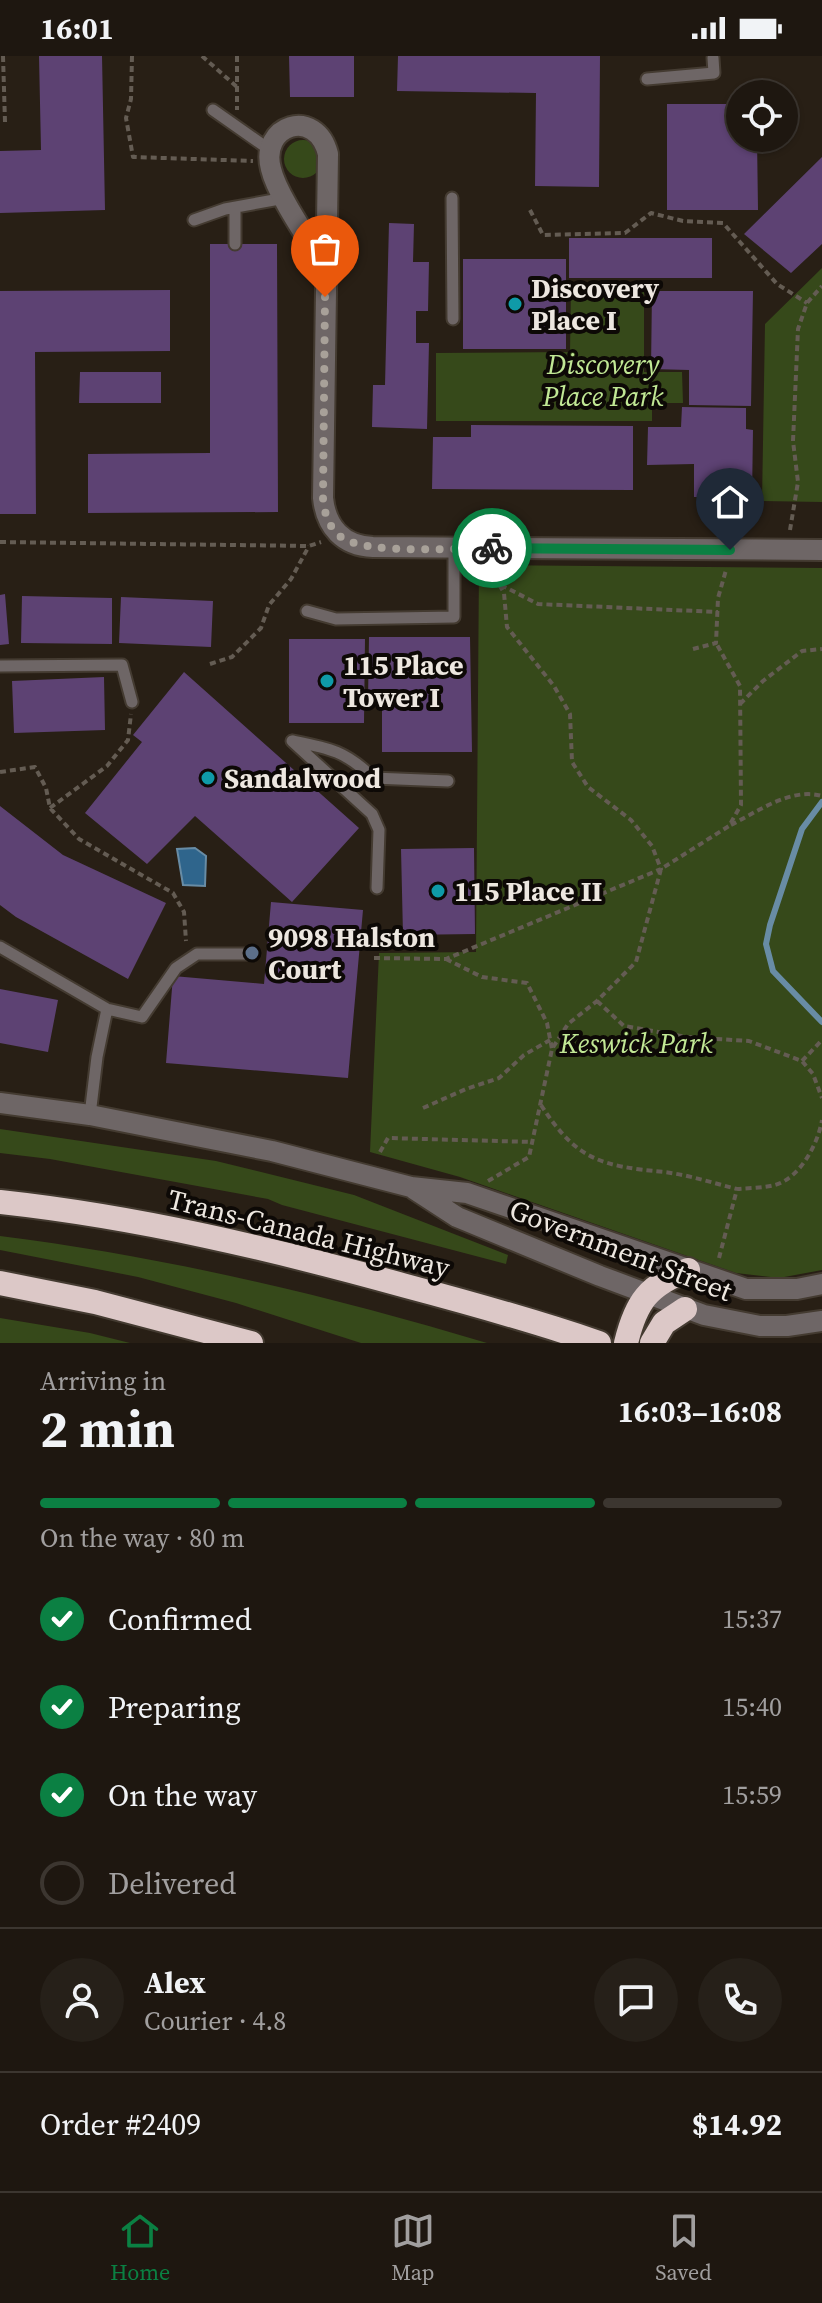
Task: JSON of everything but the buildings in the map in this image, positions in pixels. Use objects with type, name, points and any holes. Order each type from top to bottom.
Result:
[{"type":"highway","name":"Trans-Canada Highway","points":[[0,1202],[95,1215],[253,1246],[458,1300],[593,1341]]},
{"type":"highway","points":[[626,1343],[634,1316],[646,1294],[665,1279],[688,1270]]},
{"type":"highway","points":[[0,1283],[95,1302],[251,1343]]},
{"type":"highway","points":[[652,1343],[664,1323],[685,1309]]},
{"type":"street","points":[[325,267],[264,156],[278,133],[294,125],[311,128],[325,141],[328,154],[323,498],[327,519],[339,536],[363,547],[822,550]]},
{"type":"street","name":"Government Street","points":[[0,1103],[90,1115],[272,1151],[411,1187],[467,1193],[746,1289],[797,1289],[822,1284]]},
{"type":"street","name":"Government Street","points":[[411,1187],[457,1217],[685,1309],[760,1326],[822,1321]]},
{"type":"lane","points":[[647,79],[714,73],[713,58]]},
{"type":"lane","points":[[213,110],[237,127],[264,156]]},
{"type":"lane","points":[[194,220],[285,198]]},
{"type":"lane","points":[[452,198],[453,319]]},
{"type":"lane","points":[[235,208],[235,244]]},
{"type":"lane","points":[[307,611],[336,619],[454,617],[454,548]]},
{"type":"lane","points":[[0,666],[122,665],[132,702]]},
{"type":"lane","points":[[377,888],[379,830],[372,814],[292,741],[336,750],[356,761],[373,778],[448,781]]},
{"type":"lane","points":[[0,947],[107,1009],[142,1017],[176,968],[197,954],[247,954]]},
{"type":"lane","points":[[90,1115],[107,1009]]},
{"type":"path","points":[[3,56],[2,104],[5,122]]},
{"type":"path","points":[[132,56],[131,99],[126,118],[133,157],[264,156]]},
{"type":"path","points":[[202,56],[237,87]]},
{"type":"path","points":[[237,56],[237,127]]},
{"type":"path","points":[[530,210],[543,235],[625,233],[651,213],[683,221],[723,223],[777,284],[807,303]]},
{"type":"path","points":[[790,530],[798,482],[793,441],[798,329],[807,303],[822,286]]},
{"type":"path","points":[[0,542],[309,546],[339,536]]},
{"type":"path","points":[[210,664],[232,657],[261,628],[269,605],[291,579],[309,546]]},
{"type":"path","points":[[485,1182],[529,1157],[552,1049],[568,1024],[597,1001],[636,962],[661,869],[652,846],[631,820],[588,787],[572,762],[570,714],[554,686],[507,627],[504,593],[490,569]]},
{"type":"path","points":[[726,570],[718,598],[716,643],[740,686],[741,805],[729,826]]},
{"type":"path","points":[[500,584],[538,604],[718,612]]},
{"type":"path","points":[[693,649],[716,643]]},
{"type":"path","points":[[739,704],[802,651],[822,649]]},
{"type":"path","points":[[50,808],[107,766],[128,740],[129,730]]},
{"type":"path","points":[[0,772],[35,767],[46,788],[50,808],[79,839],[173,893],[184,912],[190,959]]},
{"type":"path","points":[[374,958],[446,959],[661,869],[729,826],[787,797],[822,796]]},
{"type":"path","points":[[446,959],[482,977],[527,983],[547,1023],[552,1049]]},
{"type":"path","points":[[597,1001],[624,1026],[687,1037],[749,1041],[802,1061],[813,1074],[822,1098]]},
{"type":"path","points":[[423,1108],[499,1078],[524,1055],[550,1040]]},
{"type":"path","points":[[802,1061],[822,1040]]},
{"type":"path","points":[[541,1105],[562,1134],[587,1154],[613,1166],[641,1172],[665,1172],[737,1189],[779,1184],[807,1161],[819,1138],[822,1120]]},
{"type":"path","points":[[380,1152],[388,1138],[533,1142]]},
{"type":"path","points":[[718,1265],[737,1189]]},
{"type":"green space","points":[[303,140],[316,146],[322,159],[316,172],[303,178],[290,172],[284,159],[290,146]]},
{"type":"green space","points":[[822,268],[822,502],[762,501],[765,324]]},
{"type":"green space","name":"Discovery Place Park","points":[[571,286],[644,286],[644,372],[682,372],[683,403],[652,403],[652,421],[436,421],[436,353],[570,352]]},
{"type":"green space","name":"Keswick Park","points":[[479,565],[822,568],[822,1270],[779,1278],[736,1273],[460,1177],[370,1152],[379,953],[476,952]]},
{"type":"green space","points":[[0,1129],[216,1161],[354,1195],[508,1255],[506,1264],[268,1199],[50,1159],[0,1153]]},
{"type":"green space","points":[[0,1236],[124,1255],[246,1279],[487,1343],[361,1343],[236,1303],[138,1277],[0,1250]]},
{"type":"green space","points":[[0,1318],[90,1333],[130,1343],[0,1343]]},
{"type":"water","points":[[195,848],[206,856],[205,886],[183,885],[177,849]]},
{"type":"waterway","points":[[822,802],[802,829],[766,944],[773,971],[822,1022]]},
{"type":"way so far","points":[[325,297],[323,498],[327,519],[339,536],[363,547],[492,548]]},
{"type":"place","name":"Discovery Place I","points":[[515,304]]},
{"type":"place","name":"115 Place Tower I","points":[[327,681]]},
{"type":"place","name":"Sandalwood","points":[[208,778]]},
{"type":"place","name":"115 Place II","points":[[438,891]]},
{"type":"place","name":"9098 Halston Court","points":[[252,953]]},
{"type":"route","points":[[492,548],[730,550]]}]
